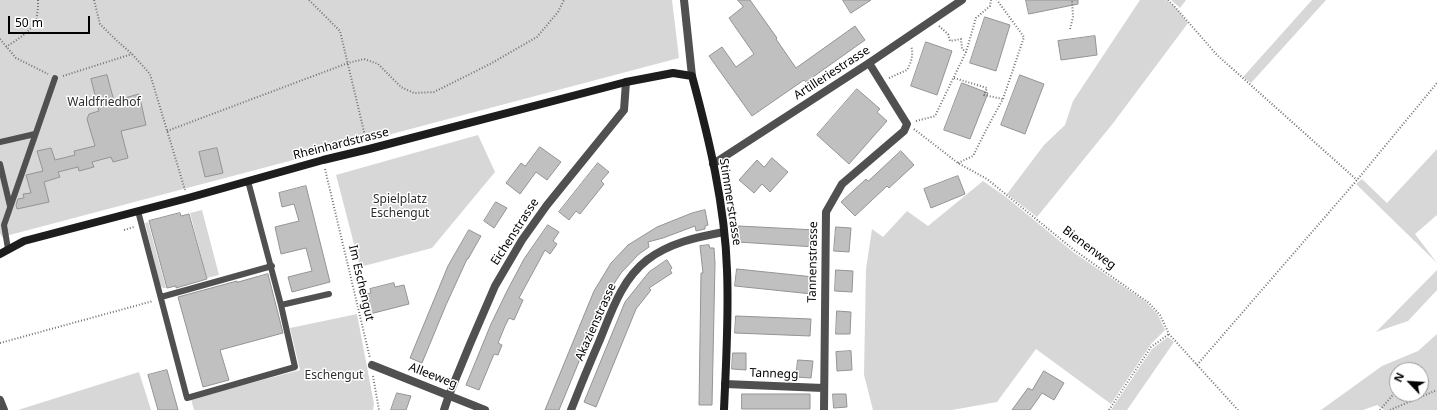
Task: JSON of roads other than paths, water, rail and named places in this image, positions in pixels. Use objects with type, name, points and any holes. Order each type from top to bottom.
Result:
[{"type":"street","name":"Stimmerstrasse","points":[[684,0],[692,76],[713,164],[724,232],[728,306],[724,410]]},
{"type":"street","name":"Artilleriestrasse","points":[[713,164],[869,63],[962,0]]},
{"type":"street","name":"Tannenstrasse","points":[[824,410],[823,388],[826,212],[842,184],[904,130],[907,124],[869,63]]},
{"type":"street","name":"Rheinhardstrasse","points":[[0,254],[8,248],[24,241],[188,198],[323,160],[626,82],[673,73],[692,76]]},
{"type":"street","name":"Eichenstrasse","points":[[444,410],[495,286],[522,240],[547,205],[624,110],[626,82]]},
{"type":"street","name":"Akazienstrasse","points":[[571,410],[617,298],[630,277],[647,260],[667,247],[700,236],[724,232]]},
{"type":"street","name":"Alleeweg","points":[[372,365],[485,410]]},
{"type":"street","name":"Tannegg","points":[[725,384],[823,388]]},
{"type":"street","points":[[0,400],[4,410]]},
{"type":"lane","points":[[8,248],[4,225],[55,78]]},
{"type":"lane","points":[[0,142],[35,134]]},
{"type":"lane","points":[[0,164],[10,206]]},
{"type":"lane","points":[[138,211],[187,398],[295,368],[272,266],[248,181]]},
{"type":"lane","points":[[162,298],[272,266]]},
{"type":"lane","points":[[281,305],[329,294]]},
{"type":"park label","name":"Waldfriedhof","points":[[104,103]]},
{"type":"park label","name":"Spielplatz Eschengut","points":[[400,207]]},
{"type":"park label","name":"Eschengut","points":[[334,376]]}]
